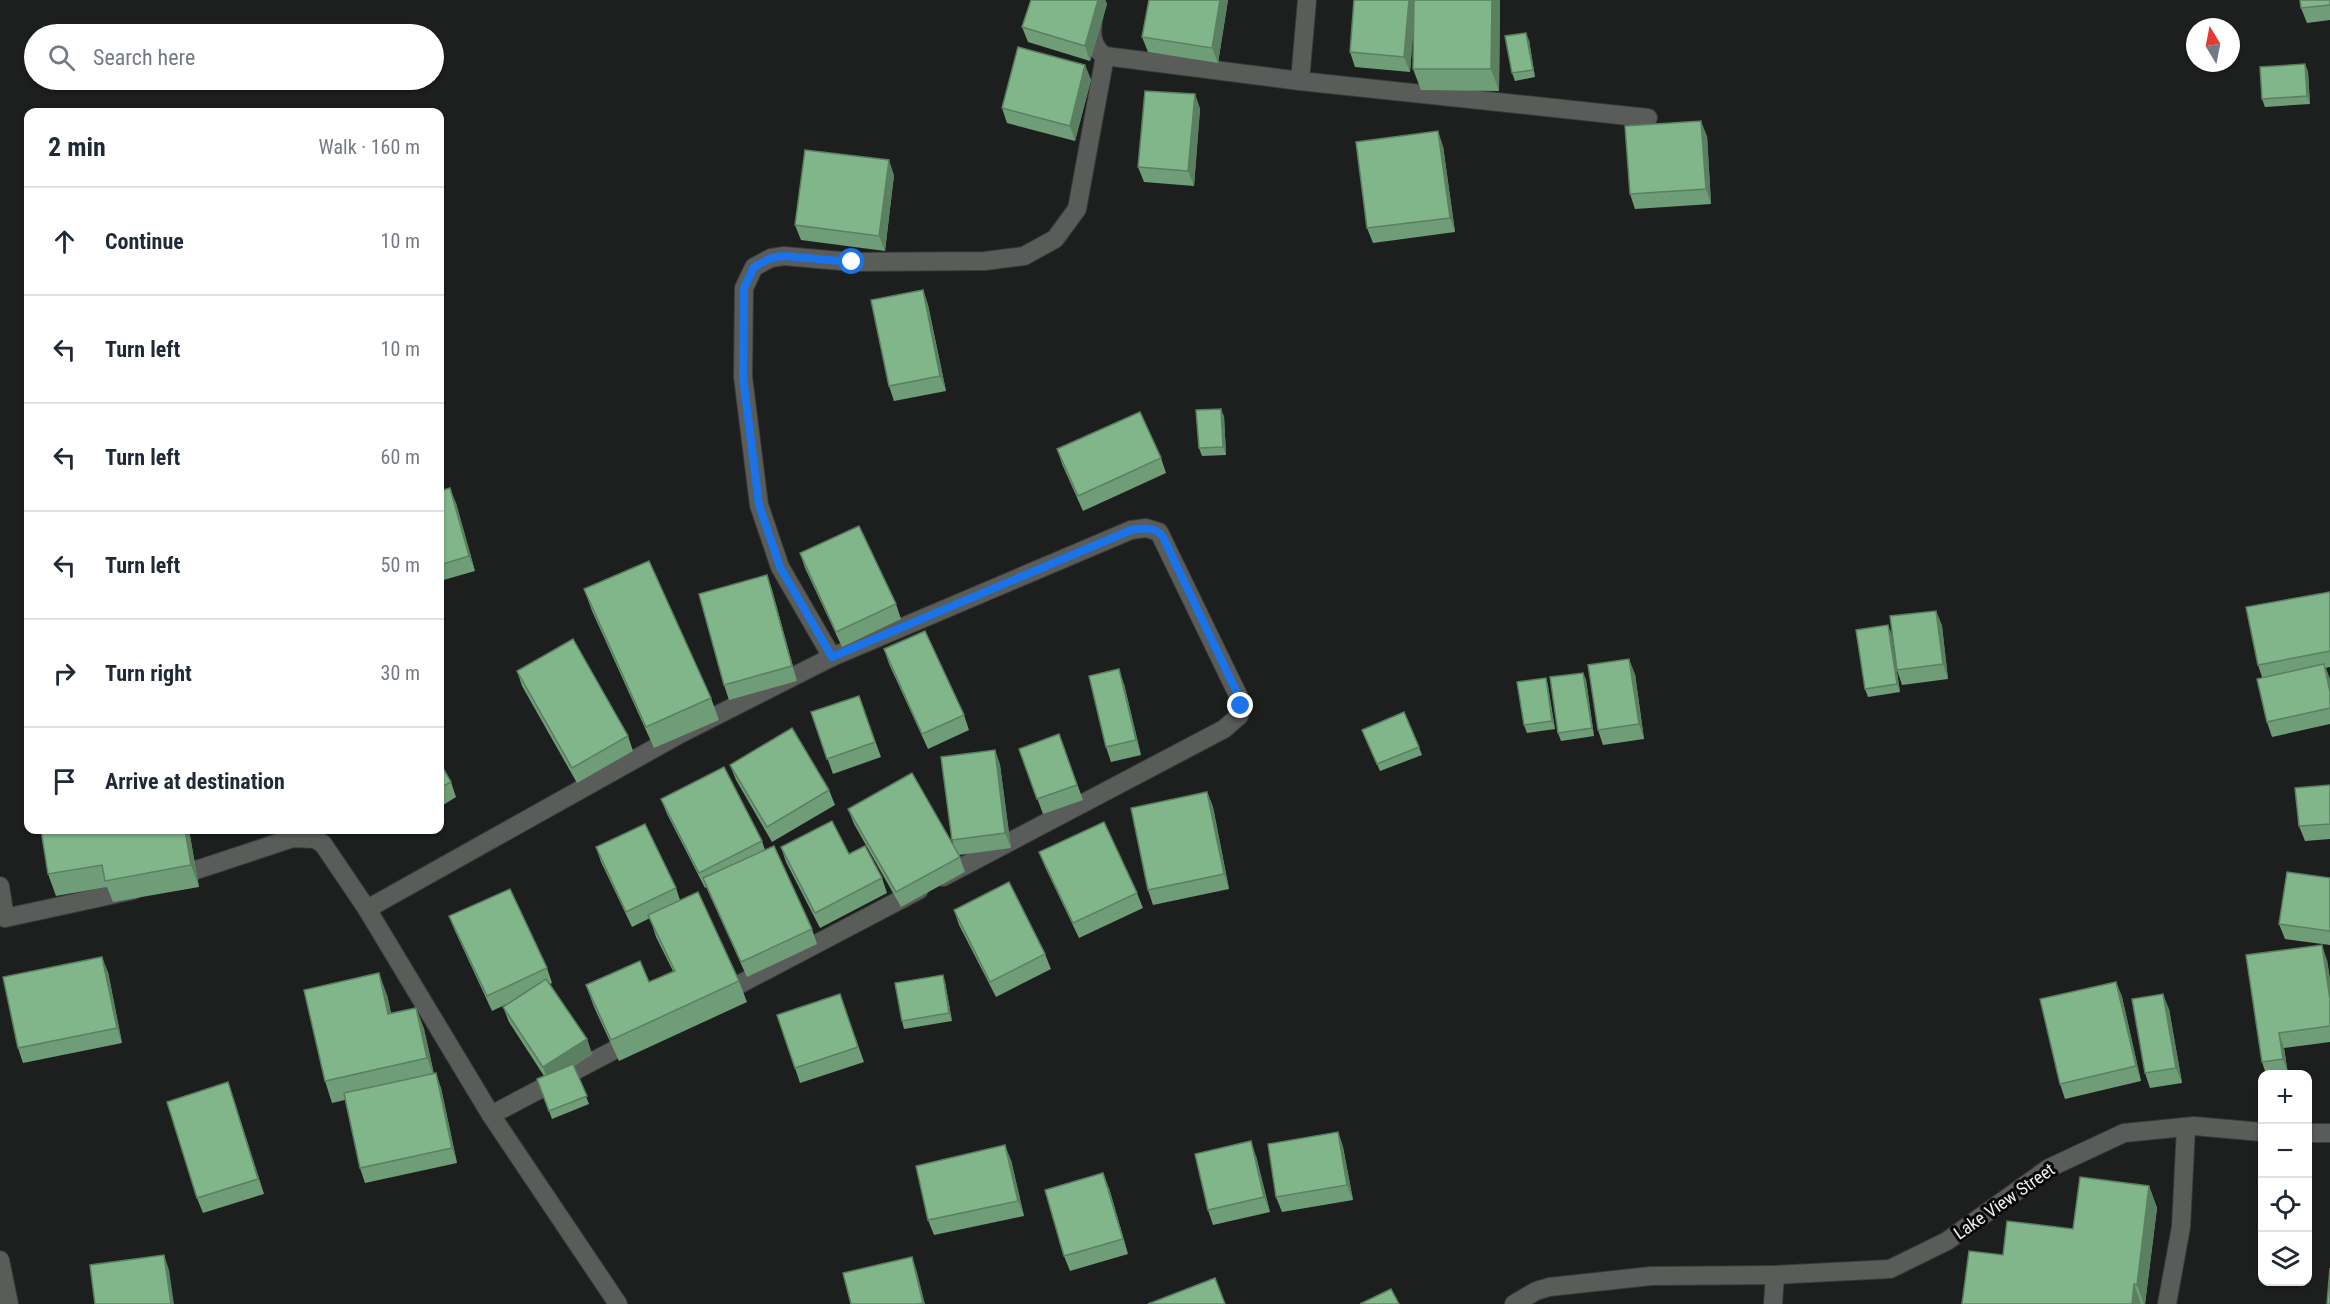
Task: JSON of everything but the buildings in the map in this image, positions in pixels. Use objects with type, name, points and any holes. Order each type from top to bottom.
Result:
[{"type":"street","points":[[1096,0],[1092,40],[1095,50],[1105,56],[1300,81],[1648,118]]},
{"type":"street","points":[[1300,81],[1307,0]]},
{"type":"street","points":[[832,657],[780,567],[759,505],[743,377],[744,288],[754,267],[771,258],[784,256],[852,262],[985,261],[1024,256],[1055,239],[1077,209],[1105,56]]},
{"type":"street","points":[[367,909],[680,734],[832,657],[1131,530],[1146,528],[1154,530],[1163,537],[1238,695],[1241,710],[1239,717],[1224,729],[700,1005]]},
{"type":"street","points":[[0,886],[2,918],[132,891],[281,840],[303,837],[315,839],[323,844],[367,909],[491,1115],[618,1304]]},
{"type":"street","points":[[491,1115],[648,1033]]},
{"type":"street","name":"Lake View Street","points":[[1514,1304],[1536,1291],[1549,1287],[1651,1276],[1775,1275],[1890,1269],[1947,1241],[2049,1168],[2124,1132],[2194,1126],[2258,1132]]},
{"type":"street","points":[[2167,1304],[2181,1227],[2186,1127]]},
{"type":"street","points":[[2312,1133],[2330,1133]]},
{"type":"street","points":[[0,1260],[9,1304]]},
{"type":"street","points":[[1773,1304],[1775,1275]]},
{"type":"route","points":[[852,262],[784,256],[771,258],[754,267],[744,288],[743,377],[759,505],[780,567],[832,657],[1131,530],[1146,528],[1159,532],[1163,537],[1238,695],[1241,706]]}]
